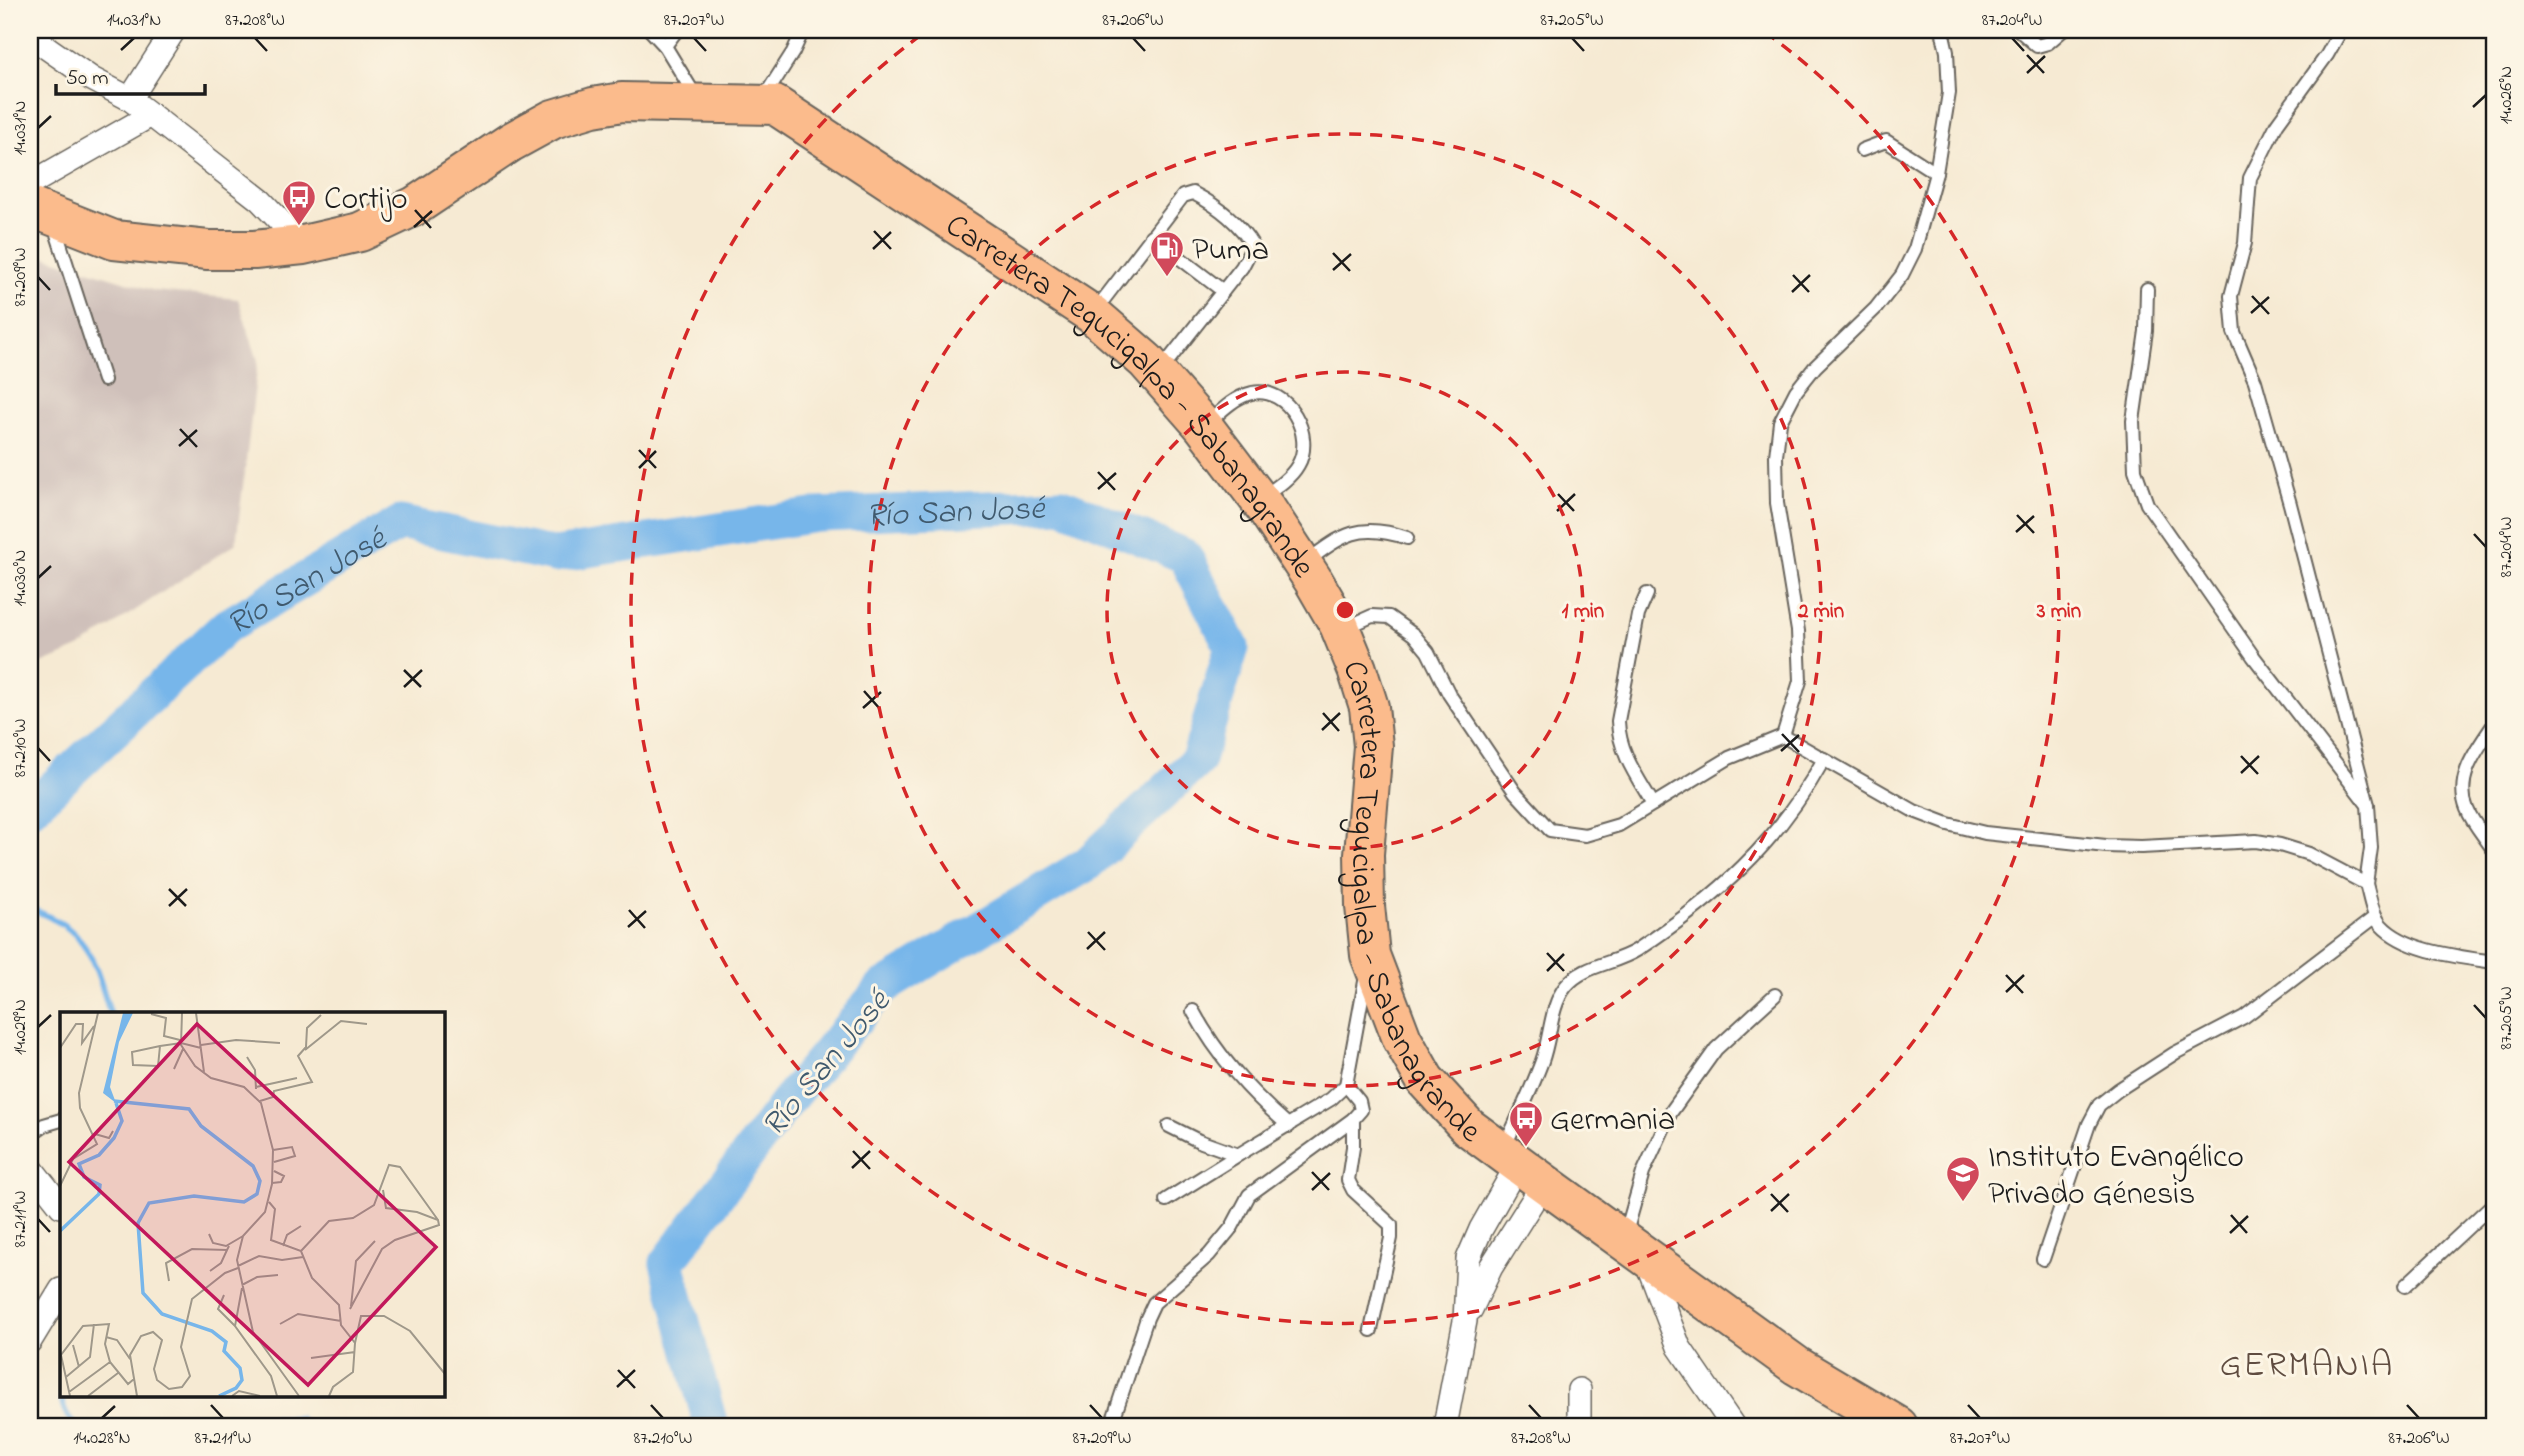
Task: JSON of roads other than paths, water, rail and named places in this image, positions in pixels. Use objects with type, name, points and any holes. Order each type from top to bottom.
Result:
[{"type":"highway","name":"Carretera Tegucigalpa - Sabanagrande","points":[[40,211],[114,240],[208,250],[254,250],[303,245],[360,232],[415,206],[511,142],[554,119],[593,107],[622,102],[775,105],[1092,314],[1146,361],[1204,427],[1259,499],[1303,565],[1341,630],[1369,707],[1373,746],[1364,854],[1370,955],[1398,1029],[1425,1080],[1468,1127],[1797,1366],[1898,1426]]},
{"type":"street","points":[[130,99],[174,30]]},
{"type":"street","points":[[30,36],[92,79],[130,99],[151,115],[260,200],[303,245]]},
{"type":"street","points":[[30,184],[151,115]]},
{"type":"street","points":[[1445,1426],[1465,1321],[1468,1259],[1481,1230],[1522,1166]]},
{"type":"street","points":[[1465,1321],[1486,1275],[1522,1166]]},
{"type":"street","points":[[30,1167],[60,1205]]},
{"type":"street","points":[[1634,1248],[1679,1347],[1733,1426]]},
{"type":"street","points":[[30,1341],[60,1292]]},
{"type":"street","points":[[1578,1391],[1579,1426]]},
{"type":"lane","points":[[650,30],[665,46],[700,104]]},
{"type":"lane","points":[[665,46],[677,30]]},
{"type":"lane","points":[[759,105],[793,52],[803,30]]},
{"type":"lane","points":[[1783,736],[1800,681],[1798,631],[1777,503],[1776,456],[1780,422],[1796,391],[1815,367],[1876,308],[1902,275],[1915,249],[1936,173],[1949,93],[1947,52],[1942,30]]},
{"type":"lane","points":[[2019,30],[2037,46],[2048,43],[2063,30]]},
{"type":"lane","points":[[2341,30],[2327,55],[2277,124],[2250,178],[2245,243],[2231,296],[2234,332],[2255,381],[2290,504],[2368,805],[2371,848],[2366,884],[2375,917],[2397,938],[2409,943],[2432,951],[2494,962]]},
{"type":"lane","points":[[1862,150],[1886,141],[1936,173]]},
{"type":"lane","points":[[1092,314],[1183,196],[1193,193],[1212,203],[1244,230],[1253,246],[1242,267],[1157,374]]},
{"type":"lane","points":[[40,211],[104,380]]},
{"type":"lane","points":[[1152,236],[1223,291]]},
{"type":"lane","points":[[2147,289],[2146,331],[2133,421],[2135,470],[2147,503],[2253,656],[2368,805]]},
{"type":"lane","points":[[1204,427],[1227,405],[1252,393],[1269,395],[1287,403],[1299,423],[1304,447],[1298,466],[1283,482],[1259,499]]},
{"type":"lane","points":[[1303,565],[1346,535],[1383,530],[1407,538]]},
{"type":"lane","points":[[1647,594],[1638,615],[1618,721],[1618,739],[1653,804]]},
{"type":"lane","points":[[1341,630],[1372,616],[1389,617],[1414,635],[1428,652],[1449,694],[1515,792],[1550,830],[1585,835],[1619,825],[1729,758],[1783,736]]},
{"type":"lane","points":[[2494,724],[2469,761],[2463,784],[2467,809],[2494,851]]},
{"type":"lane","points":[[1783,736],[1914,811],[1948,824],[1985,833],[2141,847],[2256,841],[2309,854],[2366,884]]},
{"type":"lane","points":[[1522,1166],[1543,1059],[1559,998],[1567,984],[1579,975],[1632,953],[1725,886],[1766,845],[1804,796],[1824,760]]},
{"type":"lane","points":[[2043,1259],[2089,1124],[2099,1105],[2175,1053],[2244,1017],[2375,917]]},
{"type":"lane","points":[[1166,1200],[1289,1126],[1331,1099],[1346,1085],[1370,955]]},
{"type":"lane","points":[[1634,1248],[1643,1173],[1671,1112],[1716,1049],[1775,995]]},
{"type":"lane","points":[[1194,1012],[1209,1040],[1229,1067],[1253,1095],[1289,1126]]},
{"type":"lane","points":[[1111,1426],[1154,1303],[1209,1255],[1232,1227],[1249,1195],[1353,1119],[1361,1110],[1359,1101],[1346,1085]]},
{"type":"lane","points":[[1353,1119],[1353,1147],[1348,1180],[1353,1190],[1391,1225],[1391,1238],[1371,1330]]},
{"type":"lane","points":[[30,1135],[44,1125],[60,1120]]},
{"type":"lane","points":[[1168,1126],[1238,1155]]},
{"type":"lane","points":[[2405,1286],[2494,1203]]},
{"type":"waterway","name":"Río San José","points":[[30,809],[225,627],[400,523],[555,555],[818,515],[1062,505],[1185,556],[1232,647],[1198,760],[1087,864],[882,988],[793,1094],[667,1263],[711,1426]]},
{"type":"waterway","points":[[30,908],[60,923],[78,937],[91,957],[110,1012]]},
{"type":"waterway","points":[[62,1396],[65,1412],[75,1426]]},
{"type":"waterway","points":[[260,1426],[273,1418],[299,1418],[307,1426]]},
{"type":"place","name":"Cortijo","points":[[299,227]]},
{"type":"place","name":"Puma","points":[[1167,278]]},
{"type":"place","name":"Germania","points":[[1526,1148]]},
{"type":"place","name":"Instituto Evangélico Privado Génesis","points":[[1963,1203]]},
{"type":"district","name":"GERMANIA","points":[[2307,1363]]}]
